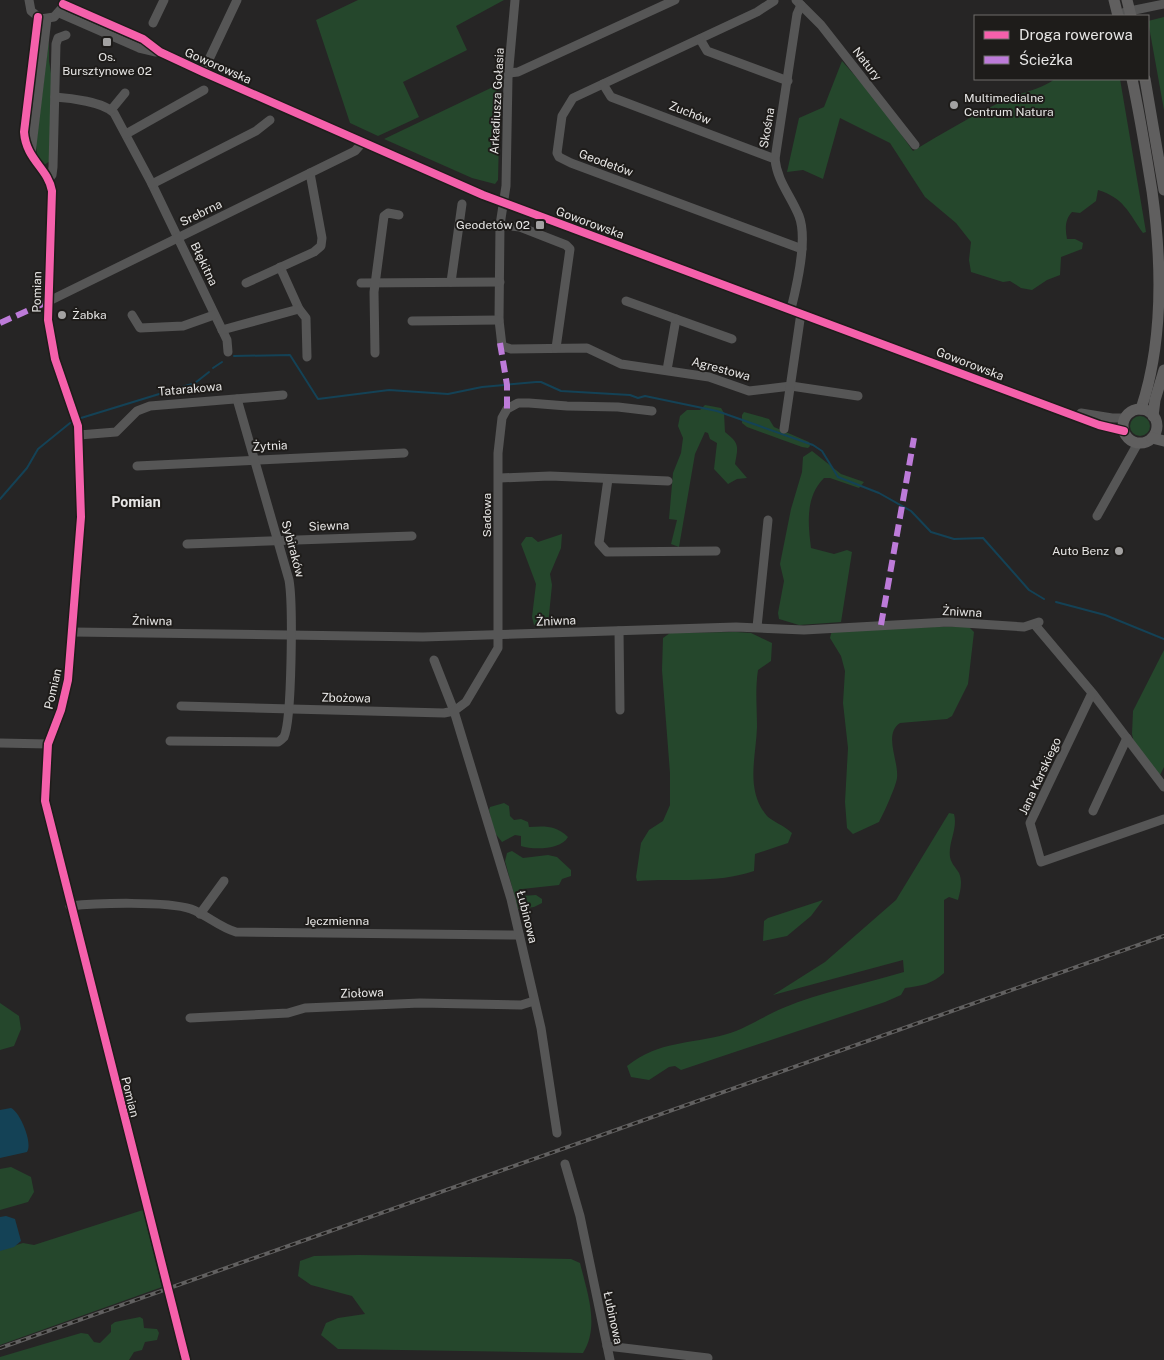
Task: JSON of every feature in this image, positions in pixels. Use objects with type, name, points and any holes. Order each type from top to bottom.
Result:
[{"type":"main road","points":[[1114,0],[1118,15]]},
{"type":"main road","points":[[1127,0],[1130,14]]},
{"type":"main road","points":[[1132,80],[1150,178],[1163,282],[1158,346],[1153,371],[1141,409]]},
{"type":"main road","points":[[1145,80],[1164,190]]},
{"type":"main road","points":[[1152,438],[1158,424],[1155,400],[1164,370]]},
{"type":"main road","points":[[1141,409],[1132,411],[1125,418],[1124,431],[1129,439],[1138,443],[1152,438],[1164,441]]},
{"type":"main road","points":[[1141,409],[1158,424]]},
{"type":"street","points":[[28,0],[31,11],[42,18],[62,6]]},
{"type":"street","points":[[154,22],[164,0]]},
{"type":"street","points":[[204,72],[236,0]]},
{"type":"street","name":"Arkadiusza Gołasia","points":[[503,202],[506,186],[509,73],[515,0]]},
{"type":"street","points":[[509,73],[518,72],[675,0]]},
{"type":"street","name":"Geodetów","points":[[774,1],[757,12],[573,98],[565,108],[558,145],[559,157],[802,249]]},
{"type":"street","name":"Skośna","points":[[791,309],[802,249],[803,233],[799,215],[778,176],[775,159],[788,82],[798,3]]},
{"type":"street","name":"Natury","points":[[798,3],[821,26],[915,146]]},
{"type":"street","points":[[1118,15],[1130,14],[1164,4]]},
{"type":"street","name":"Goworowska","points":[[62,6],[139,48],[160,52],[362,143],[503,202],[1069,412],[1099,425],[1124,431]]},
{"type":"street","name":"Pomian","points":[[42,18],[24,132],[25,145],[48,180],[52,191],[47,302],[52,346],[79,435],[80,517],[73,632],[66,690],[48,744],[45,802],[186,1360]]},
{"type":"street","name":"Pomian","points":[[48,180],[52,175],[53,167],[56,44],[58,38],[66,35]]},
{"type":"street","points":[[700,38],[708,51],[788,82]]},
{"type":"street","name":"Zuchów","points":[[603,84],[611,97],[775,159]]},
{"type":"street","points":[[126,134],[204,90]]},
{"type":"street","points":[[54,97],[85,102],[111,110],[125,93]]},
{"type":"street","name":"Błękitna","points":[[111,110],[152,184],[227,340],[228,352]]},
{"type":"street","points":[[152,184],[256,131],[270,120]]},
{"type":"street","name":"Srebrna","points":[[47,302],[310,174],[355,151],[362,143]]},
{"type":"street","points":[[246,284],[314,252],[321,246],[322,238],[310,174]]},
{"type":"street","points":[[412,321],[499,320],[500,225],[503,202]]},
{"type":"street","points":[[451,282],[462,204]]},
{"type":"street","points":[[375,353],[375,282],[384,216],[388,213],[399,215]]},
{"type":"street","points":[[500,225],[520,227],[566,245],[570,249],[556,348]]},
{"type":"street","points":[[280,267],[299,309],[305,315],[307,322],[307,357]]},
{"type":"street","points":[[361,283],[500,282]]},
{"type":"street","points":[[626,301],[732,339]]},
{"type":"street","points":[[222,330],[299,309]]},
{"type":"street","points":[[784,429],[801,313]]},
{"type":"street","points":[[132,315],[140,328],[182,326],[214,315]]},
{"type":"street","points":[[667,370],[676,319]]},
{"type":"street","name":"Agrestowa","points":[[499,320],[500,343],[504,347],[511,349],[590,348],[621,364],[709,377],[749,391],[790,386],[858,396]]},
{"type":"street","name":"Tatarakowa","points":[[79,435],[116,432],[137,411],[150,406],[228,398],[238,400],[283,396]]},
{"type":"street","name":"Sybiraków","points":[[170,741],[278,742],[284,737],[289,710],[291,592],[238,400]]},
{"type":"street","name":"Sadowa","points":[[454,711],[466,702],[497,652],[500,635],[500,478],[498,453],[502,418],[507,409],[518,403],[618,407],[652,411]]},
{"type":"street","name":"Goworowska","points":[[1069,412],[1125,418]]},
{"type":"street","points":[[1097,516],[1138,443]]},
{"type":"street","name":"Żytnia","points":[[137,466],[404,453]]},
{"type":"street","points":[[500,478],[550,476],[668,481]]},
{"type":"street","points":[[608,479],[599,543],[607,552],[716,551]]},
{"type":"street","points":[[757,627],[768,520]]},
{"type":"street","name":"Siewna","points":[[187,544],[412,536]]},
{"type":"street","name":"Żniwna","points":[[73,632],[290,636],[500,635],[757,627],[804,630],[948,622],[1002,626],[1037,623],[1092,693]]},
{"type":"street","points":[[619,631],[620,710]]},
{"type":"street","points":[[434,660],[454,711]]},
{"type":"street","points":[[1092,693],[1164,787]]},
{"type":"street","name":"Jana Karskiego","points":[[1092,693],[1030,823],[1041,862],[1164,819]]},
{"type":"street","name":"Zbożowa","points":[[181,706],[444,713],[454,711]]},
{"type":"street","name":"Łubinowa","points":[[454,711],[496,847],[519,935],[541,1028],[557,1133]]},
{"type":"street","points":[[1092,811],[1127,738]]},
{"type":"street","points":[[0,743],[48,744]]},
{"type":"street","points":[[200,914],[224,881]]},
{"type":"street","name":"Jęczmienna","points":[[70,906],[154,904],[191,909],[224,928],[236,932],[519,935]]},
{"type":"street","name":"Ziołowa","points":[[190,1018],[288,1013],[305,1008],[420,1003],[521,1006],[534,1001]]},
{"type":"street","name":"Łubinowa","points":[[565,1164],[580,1216],[610,1360]]},
{"type":"street","points":[[606,1346],[672,1357],[708,1358]]},
{"type":"green space","points":[[358,0],[504,0],[456,26],[467,50],[403,82],[419,117],[378,136],[350,123],[316,20]]},
{"type":"green space","points":[[1164,17],[1164,110],[1149,27],[1149,21]]},
{"type":"green space","points":[[49,38],[49,61],[52,79],[50,161],[44,165],[37,158],[36,144]]},
{"type":"green space","points":[[842,61],[879,103],[913,151],[993,106],[1053,80],[1120,80],[1146,232],[1143,233],[1120,202],[1107,193],[1098,190],[1096,201],[1080,213],[1072,212],[1067,221],[1067,239],[1075,239],[1083,243],[1082,249],[1061,257],[1060,275],[1047,280],[1032,290],[1021,288],[1010,281],[1003,282],[971,272],[969,260],[971,242],[956,223],[925,197],[890,143],[840,118],[823,179],[803,170],[787,172],[799,118],[824,107]]},
{"type":"green space","points":[[495,86],[500,88],[499,131],[494,129],[494,138],[499,137],[498,180],[495,184],[472,178],[384,139]]},
{"type":"green space","points":[[705,405],[721,408],[724,413],[725,432],[737,446],[735,464],[747,478],[737,479],[728,484],[714,469],[717,443],[710,439],[708,433],[705,432],[695,454],[679,547],[671,544],[677,520],[669,519],[673,473],[681,453],[683,438],[678,426],[680,416],[687,410],[700,410]]},
{"type":"green space","points":[[744,412],[769,419],[774,427],[809,442],[810,446],[808,448],[802,447],[747,427],[742,423]]},
{"type":"green space","points":[[1140,416],[1147,419],[1150,426],[1147,433],[1140,436],[1133,433],[1130,426],[1133,419]]},
{"type":"green space","points":[[812,451],[841,474],[864,482],[859,488],[830,478],[824,478],[818,485],[809,511],[811,548],[834,554],[847,550],[852,552],[841,622],[799,625],[779,619],[778,613],[784,581],[780,564],[791,509],[802,472],[803,457]]},
{"type":"green space","points":[[562,534],[561,548],[550,574],[552,585],[548,625],[540,628],[534,625],[532,617],[536,584],[521,544],[526,537],[532,537],[538,542]]},
{"type":"green space","points":[[968,626],[974,632],[968,684],[952,716],[947,719],[900,723],[895,728],[892,741],[897,778],[887,806],[879,822],[853,834],[847,828],[845,802],[848,748],[843,703],[845,671],[841,656],[830,638],[832,630]]},
{"type":"green space","points":[[670,633],[751,633],[772,643],[771,661],[758,670],[754,784],[760,806],[767,816],[792,833],[788,843],[755,854],[754,871],[725,878],[637,881],[641,843],[649,830],[663,821],[670,805],[670,773],[662,670],[663,638]]},
{"type":"green space","points":[[1164,650],[1164,767],[1159,777],[1136,752],[1132,734],[1133,711]]},
{"type":"green space","points":[[504,803],[509,806],[510,816],[514,820],[521,819],[528,822],[529,827],[554,828],[568,837],[553,847],[546,848],[521,846],[521,836],[515,835],[502,842],[494,832],[489,810],[490,807]]},
{"type":"green space","points":[[949,813],[954,814],[955,820],[950,857],[959,873],[961,883],[958,900],[949,897],[944,900],[944,973],[940,977],[926,984],[905,988],[901,995],[885,1002],[681,1070],[675,1066],[669,1067],[649,1080],[631,1077],[627,1066],[663,1047],[727,1034],[742,1029],[797,1002],[904,972],[903,960],[773,995],[825,962],[896,900]]},
{"type":"green space","points":[[512,851],[523,858],[548,855],[557,857],[571,870],[571,876],[562,879],[559,885],[522,889],[519,894],[522,896],[536,895],[542,899],[542,903],[534,907],[518,909],[505,861],[507,853]]},
{"type":"green space","points":[[823,900],[811,916],[787,936],[763,941],[764,921],[768,918]]},
{"type":"green space","points":[[0,1003],[19,1016],[21,1029],[14,1046],[0,1050]]},
{"type":"green space","points":[[11,1167],[31,1177],[34,1192],[28,1202],[0,1210],[0,1169]]},
{"type":"green space","points":[[143,1210],[162,1287],[0,1345],[0,1250],[23,1243],[34,1245]]},
{"type":"green space","points":[[359,1255],[571,1259],[580,1263],[589,1297],[591,1332],[588,1343],[583,1353],[338,1349],[321,1335],[326,1323],[338,1318],[365,1314],[352,1296],[311,1285],[298,1276],[300,1261],[314,1256]]},
{"type":"green space","points":[[140,1317],[143,1319],[144,1328],[157,1329],[159,1333],[157,1340],[145,1342],[142,1350],[134,1352],[129,1360],[0,1360],[0,1357],[81,1333],[88,1334],[94,1342],[100,1343],[111,1332],[111,1325],[115,1322]]},
{"type":"water","points":[[11,1108],[18,1115],[25,1128],[28,1148],[27,1152],[0,1158],[0,1110]]},
{"type":"water","points":[[6,1216],[15,1219],[21,1241],[14,1247],[0,1251],[0,1217]]},
{"type":"waterway","points":[[234,356],[290,355],[318,399],[389,390],[448,394],[482,387],[541,382],[561,391],[630,395],[638,398],[645,396],[717,411],[813,445],[822,451],[838,477],[879,493],[911,511],[931,532],[954,539],[983,538],[1029,590],[1044,599]]},
{"type":"waterway","points":[[213,368],[222,362]]},
{"type":"waterway","points":[[81,418],[195,383],[209,372]]},
{"type":"waterway","points":[[0,499],[27,468],[38,449],[70,423]]},
{"type":"waterway","points":[[1056,602],[1105,615],[1164,639]]},
{"type":"railway","points":[[0,1348],[1164,936]]},
{"type":"marked path","points":[[0,323],[47,302]]},
{"type":"marked path","points":[[500,343],[507,385],[507,409]]},
{"type":"marked path","points":[[881,625],[914,438]]},
{"type":"cycle path","points":[[63,4],[143,39],[160,52],[203,72],[483,195],[1099,425],[1124,431]]},
{"type":"cycle path","points":[[38,17],[24,132],[29,150],[50,183],[52,191],[48,320],[55,359],[78,426],[81,517],[68,680],[61,710],[48,744],[45,801],[186,1360]]},
{"type":"place","name":"Os. Bursztynowe 02","points":[[107,42]]},
{"type":"place","name":"Multimedialne Centrum Natura","points":[[954,105]]},
{"type":"place","name":"Geodetów 02","points":[[540,225]]},
{"type":"place","name":"Żabka","points":[[62,315]]},
{"type":"place","name":"Auto Benz","points":[[1119,551]]},
{"type":"district","name":"Pomian","points":[[136,502]]}]
